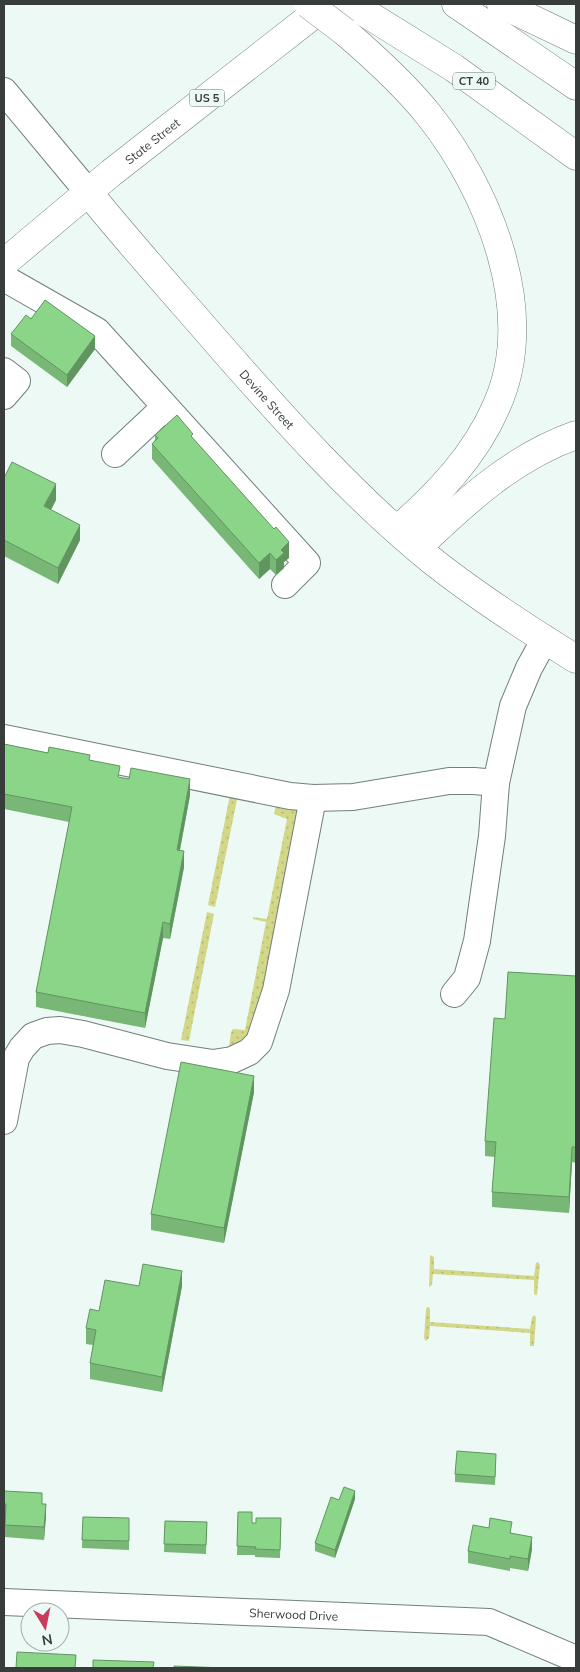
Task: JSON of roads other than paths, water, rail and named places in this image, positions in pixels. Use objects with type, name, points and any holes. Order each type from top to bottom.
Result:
[{"type":"main road","points":[[308,4],[345,32],[378,61],[422,107],[450,146],[478,196],[494,231],[505,270],[512,329],[510,363],[502,392],[489,422],[472,450],[424,506],[397,530]]},
{"type":"main road","name":"State Street","points":[[4,263],[88,192],[327,4]]},
{"type":"main road","points":[[456,4],[576,86]]},
{"type":"main road","points":[[501,4],[576,40]]},
{"type":"main road","name":"CT 40","points":[[359,9],[490,92],[576,156]]},
{"type":"main road","name":"Devine Street","points":[[88,192],[303,439],[334,471],[417,548],[486,600],[576,659]]},
{"type":"main road","points":[[417,548],[510,467],[545,447],[576,435]]},
{"type":"street","name":"Devine Street","points":[[4,91],[88,192]]},
{"type":"street","points":[[4,278],[97,331],[307,563],[285,585]]},
{"type":"street","points":[[4,371],[17,381],[4,396]]},
{"type":"street","points":[[115,454],[165,407]]},
{"type":"street","points":[[454,994],[466,978],[477,941],[492,836],[496,783],[513,706],[528,668],[545,639]]},
{"type":"street","points":[[4,738],[283,794],[313,798],[353,796],[449,781],[496,783]]},
{"type":"street","points":[[4,1121],[16,1058],[33,1036],[47,1031],[60,1030],[83,1034],[167,1056],[213,1064],[232,1060],[249,1052],[259,1042],[276,990],[313,798]]},
{"type":"street","name":"Sherwood Drive","points":[[4,1602],[489,1622],[576,1659]]}]
